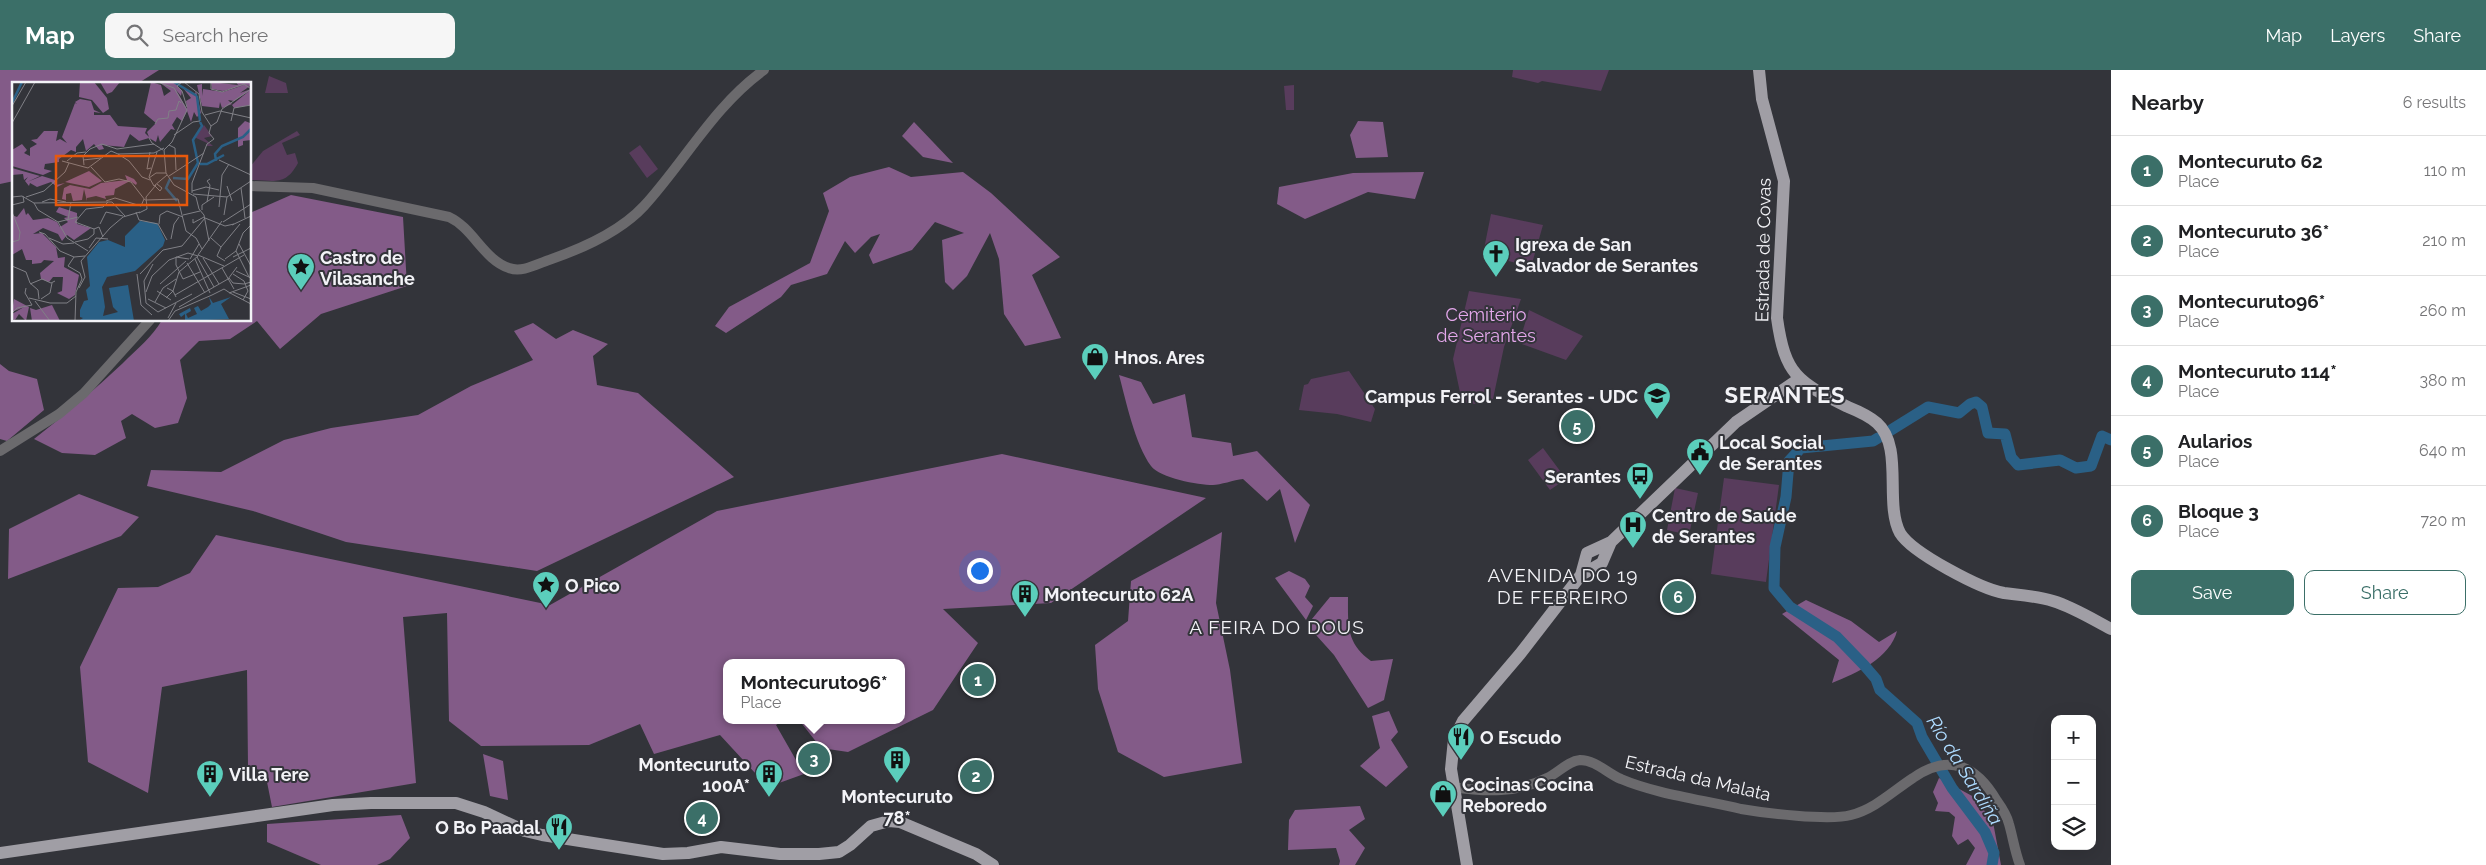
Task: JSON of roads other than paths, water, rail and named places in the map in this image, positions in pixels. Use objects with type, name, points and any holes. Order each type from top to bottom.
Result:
[{"type":"main road","name":"Estrada de Covas","points":[[1759,70],[1762,99],[1784,181],[1777,318],[1785,352],[1799,379],[1811,389],[1871,418],[1881,427],[1890,448],[1896,525],[1905,540],[1911,545],[1939,564],[1981,586],[2004,593],[2051,600],[2067,606],[2111,629]]},
{"type":"main road","points":[[1467,865],[1453,787],[1452,751],[1454,739],[1463,722],[1520,654],[1590,562],[1602,563],[1600,553],[1736,422],[1799,379]]},
{"type":"main road","points":[[0,853],[333,805],[456,803],[484,812],[525,831],[542,835],[643,852],[674,854],[721,847],[780,854],[839,852],[850,845],[870,826],[888,821],[900,822],[976,854],[993,865]]},
{"type":"street","points":[[251,186],[318,189],[360,200],[449,217],[466,227],[498,263],[513,270],[524,268],[580,248],[635,214],[722,108],[764,70]]},
{"type":"street","points":[[0,451],[60,414],[84,393],[149,321]]},
{"type":"street","name":"Estrada da Malata","points":[[1453,787],[1480,791],[1513,789],[1547,778],[1578,760],[1587,760],[1620,779],[1638,785],[1741,809],[1758,812],[1841,817],[1871,807],[1915,776],[1935,766],[1948,764],[1969,769],[1982,779],[1993,793],[2007,817],[2020,865]]},
{"type":"waterway","name":"Río da Sardiña","points":[[1891,430],[1928,407],[1959,413],[1970,404],[1976,402],[1982,407],[1988,433],[2005,434],[2011,457],[2018,465],[2060,460],[2076,468],[2091,466],[2102,436],[2111,440]]},
{"type":"waterway","name":"Río da Sardiña","points":[[1878,438],[1873,441],[1801,448],[1789,461],[1786,497],[1775,547],[1774,588],[1790,607],[1837,637],[1876,679],[1880,690],[1917,723],[1922,737],[1952,788],[1985,832],[1994,853],[1992,865]]},
{"type":"place","name":"Igrexa de San Salvador de Serantes","points":[[1496,278]]},
{"type":"place","name":"Castro de Vilasanche","points":[[301,291]]},
{"type":"place","name":"Hnos. Ares","points":[[1095,381]]},
{"type":"place","name":"Campus Ferrol - Serantes - UDC","points":[[1657,420]]},
{"type":"place","name":"Aularios","points":[[1577,426]]},
{"type":"place","name":"Local Social de Serantes","points":[[1700,476]]},
{"type":"place","name":"Serantes","points":[[1640,500]]},
{"type":"place","name":"Centro de Saúde de Serantes","points":[[1633,549]]},
{"type":"place","name":"Bloque 3","points":[[1678,597]]},
{"type":"place","name":"O Pico","points":[[546,609]]},
{"type":"place","name":"Montecuruto 62A","points":[[1025,618]]},
{"type":"place","name":"Montecuruto 62","points":[[978,680]]},
{"type":"place","name":"Montecuruto96*","points":[[814,759]]},
{"type":"place","name":"O Escudo","points":[[1461,761]]},
{"type":"place","name":"Montecuruto 36*","points":[[976,776]]},
{"type":"place","name":"Montecuruto 78*","points":[[897,784]]},
{"type":"place","name":"Villa Tere","points":[[210,798]]},
{"type":"place","name":"Montecuruto 100A*","points":[[769,798]]},
{"type":"place","name":"Montecuruto 114*","points":[[702,818]]},
{"type":"place","name":"Cocinas Cocina Reboredo","points":[[1443,818]]},
{"type":"place","name":"O Bo Paadal","points":[[559,851]]},
{"type":"district","name":"SERANTES","points":[[1785,395]]},
{"type":"district","name":"AVENIDA DO 19 DE FEBREIRO","points":[[1563,586]]},
{"type":"district","name":"A FEIRA DO DOUS","points":[[1277,627]]},
{"type":"park label","name":"Cemiterio de Serantes","points":[[1486,324]]}]
